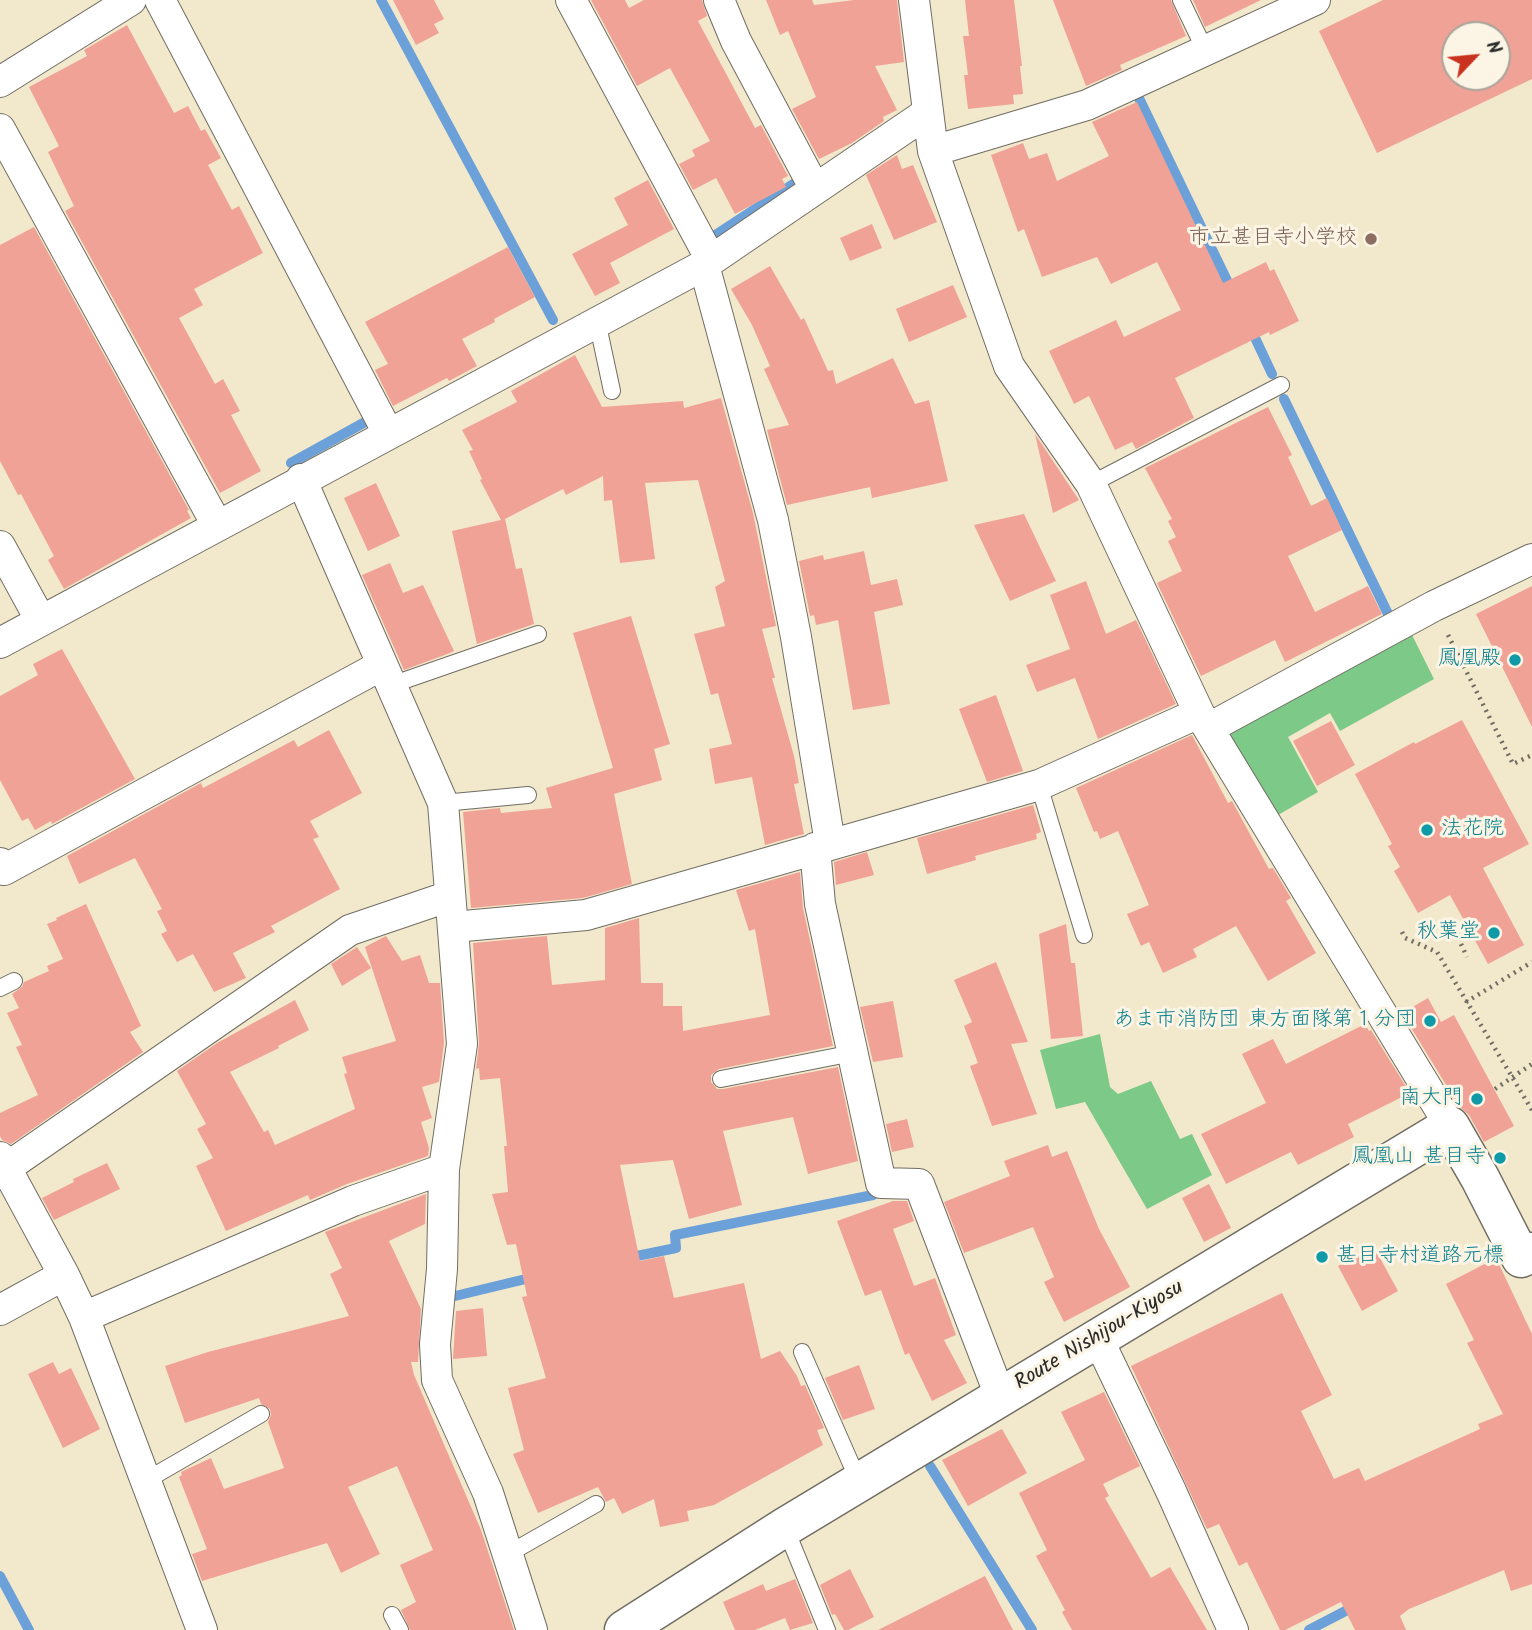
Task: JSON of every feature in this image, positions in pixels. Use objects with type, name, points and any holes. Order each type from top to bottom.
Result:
[{"type":"main road","points":[[1450,1126],[1528,1264]]},
{"type":"main road","name":"Route Nishijou-Kiyosu","points":[[624,1630],[785,1527],[1450,1126]]},
{"type":"street","points":[[0,82],[131,0]]},
{"type":"street","points":[[160,0],[388,433]]},
{"type":"street","points":[[571,0],[707,262],[773,520],[796,637],[823,845],[820,904],[881,1183],[919,1184],[1000,1396]]},
{"type":"street","points":[[719,0],[736,41],[815,189]]},
{"type":"street","points":[[914,0],[933,151],[1010,366],[1091,484],[1204,721],[1450,1126]]},
{"type":"street","points":[[933,151],[1087,105],[1315,0]]},
{"type":"street","points":[[0,643],[707,262],[927,113]]},
{"type":"street","points":[[0,129],[217,525]]},
{"type":"street","points":[[301,479],[443,803],[462,1044],[444,1169],[442,1269],[435,1344],[438,1380],[488,1493],[532,1630]]},
{"type":"street","points":[[0,546],[41,621]]},
{"type":"street","points":[[453,927],[586,915],[1039,785],[1204,721],[1532,559]]},
{"type":"street","points":[[1,868],[387,675]]},
{"type":"street","points":[[202,1630],[84,1317],[3,1163],[349,930],[450,896]]},
{"type":"street","points":[[84,1317],[353,1201],[444,1169]]},
{"type":"street","points":[[0,1310],[64,1275]]},
{"type":"street","points":[[1098,1339],[1171,1491],[1233,1630]]},
{"type":"lane","points":[[1181,0],[1205,50]]},
{"type":"lane","points":[[597,321],[612,391]]},
{"type":"lane","points":[[1091,484],[1281,385]]},
{"type":"lane","points":[[387,675],[538,634]]},
{"type":"lane","points":[[1039,785],[1084,934]]},
{"type":"lane","points":[[443,803],[528,795]]},
{"type":"lane","points":[[721,1079],[853,1053]]},
{"type":"lane","points":[[802,1352],[859,1482]]},
{"type":"lane","points":[[145,1481],[261,1414]]},
{"type":"lane","points":[[508,1554],[596,1504]]},
{"type":"lane","points":[[785,1527],[828,1630]]},
{"type":"path","points":[[1434,606],[1513,764],[1532,755]]},
{"type":"path","points":[[1402,932],[1405,938],[1437,952],[1532,1110]]},
{"type":"path","points":[[1461,944],[1467,957]]},
{"type":"path","points":[[1466,1002],[1532,962]]},
{"type":"path","points":[[1495,1089],[1532,1064]]},
{"type":"green space","points":[[1409,629],[1434,679],[1340,731],[1330,713],[1288,737],[1318,792],[1278,815],[1229,735]]},
{"type":"green space","points":[[1100,1034],[1110,1087],[1118,1094],[1151,1081],[1180,1139],[1192,1134],[1212,1175],[1147,1209],[1085,1102],[1056,1109],[1040,1050]]},
{"type":"building","points":[[393,0],[434,0],[444,19],[434,24],[439,33],[416,45]]},
{"type":"building","points":[[591,0],[625,0],[629,8],[644,0],[702,0],[707,16],[698,21],[755,128],[761,125],[788,176],[782,179],[786,187],[735,214],[716,178],[693,190],[679,164],[695,156],[692,150],[710,141],[670,68],[637,86]]},
{"type":"building","points":[[766,0],[812,0],[814,5],[854,0],[897,0],[904,62],[875,66],[897,110],[883,117],[884,121],[852,143],[819,159],[792,109],[816,97],[788,31],[780,35]]},
{"type":"building","points":[[965,0],[1014,0],[1023,94],[1013,95],[1014,104],[968,109],[964,75],[968,75],[963,36],[969,36]]},
{"type":"building","points":[[1053,0],[1171,0],[1186,36],[1120,65],[1122,70],[1086,86]]},
{"type":"building","points":[[1193,0],[1261,0],[1205,27]]},
{"type":"building","points":[[1383,0],[1532,0],[1532,79],[1511,89],[1511,21],[1441,21],[1441,91],[1507,91],[1377,153],[1319,31]]},
{"type":"building","points":[[127,25],[174,113],[188,106],[201,131],[205,129],[221,158],[208,165],[232,210],[239,206],[263,253],[194,289],[203,305],[179,318],[215,384],[223,379],[240,411],[231,415],[261,471],[220,493],[65,211],[74,206],[48,152],[59,146],[29,87],[87,56],[84,50]]},
{"type":"building","points":[[1137,102],[1223,283],[1266,262],[1270,271],[1274,269],[1299,321],[1270,335],[1269,332],[1175,378],[1194,418],[1136,449],[1132,442],[1115,450],[1089,396],[1074,404],[1049,351],[1116,320],[1124,337],[1181,310],[1157,262],[1111,284],[1097,257],[1042,277],[1024,229],[1018,232],[991,155],[1023,143],[1029,159],[1047,153],[1057,181],[1109,156],[1092,122]]},
{"type":"building","points":[[897,155],[902,169],[913,165],[937,222],[894,240],[866,175]]},
{"type":"building","points":[[648,180],[674,229],[610,263],[620,283],[595,296],[572,254],[628,225],[614,198]]},
{"type":"building","points":[[872,224],[882,248],[850,261],[840,238]]},
{"type":"building","points":[[34,227],[191,518],[64,589],[48,560],[54,556],[0,461],[0,245]]},
{"type":"building","points":[[508,247],[535,297],[462,339],[477,366],[393,406],[375,370],[388,364],[365,322]]},
{"type":"building","points":[[770,266],[801,320],[804,318],[828,371],[833,370],[836,384],[893,358],[915,404],[929,400],[948,481],[872,498],[870,487],[787,505],[767,430],[789,425],[764,369],[770,366],[752,325],[731,289]]},
{"type":"building","points":[[953,285],[967,317],[909,342],[896,309]]},
{"type":"building","points":[[575,355],[602,407],[683,401],[684,408],[721,398],[753,513],[776,626],[762,629],[775,678],[772,678],[794,756],[799,783],[794,784],[804,834],[765,845],[752,777],[715,784],[709,749],[732,744],[718,693],[711,695],[694,634],[725,626],[715,587],[725,581],[698,480],[645,483],[655,559],[620,563],[612,500],[604,501],[603,476],[566,495],[563,489],[505,519],[516,569],[522,568],[534,624],[477,644],[452,531],[501,520],[480,480],[482,479],[469,451],[473,450],[462,430],[517,402],[511,391]]},
{"type":"building","points":[[1268,407],[1292,455],[1288,457],[1311,506],[1327,498],[1342,530],[1288,556],[1315,612],[1368,586],[1382,614],[1285,662],[1275,640],[1201,676],[1157,583],[1182,571],[1168,541],[1176,537],[1168,521],[1172,519],[1145,468]]},
{"type":"building","points":[[1035,434],[1079,500],[1053,513]]},
{"type":"building","points":[[376,483],[400,536],[368,551],[344,498]]},
{"type":"building","points":[[1024,514],[1056,581],[1010,601],[974,525]]},
{"type":"building","points":[[864,551],[871,585],[897,579],[903,605],[874,612],[890,704],[853,710],[838,620],[816,625],[814,615],[810,616],[799,561],[823,555],[824,560]]},
{"type":"building","points":[[390,563],[403,593],[423,585],[454,651],[404,670],[362,575]]},
{"type":"building","points":[[1086,581],[1106,634],[1136,620],[1176,704],[1098,739],[1075,678],[1037,692],[1026,665],[1070,649],[1050,595]]},
{"type":"building","name":"鳳凰殿","points":[[1532,586],[1532,727],[1476,614]]},
{"type":"building","points":[[631,616],[670,744],[654,749],[662,780],[614,794],[632,884],[583,898],[471,908],[463,812],[500,808],[501,813],[552,808],[546,788],[613,768],[573,633]]},
{"type":"building","points":[[62,649],[135,779],[52,824],[51,821],[35,830],[28,818],[22,821],[0,780],[0,696],[38,675],[33,664]]},
{"type":"building","points":[[996,695],[1023,771],[987,782],[959,709]]},
{"type":"building","points":[[1462,720],[1529,844],[1483,868],[1524,945],[1488,964],[1450,895],[1418,913],[1394,871],[1400,867],[1388,846],[1392,844],[1355,774]]},
{"type":"building","points":[[1331,721],[1355,765],[1317,786],[1293,741]]},
{"type":"building","points":[[329,730],[362,793],[310,821],[319,837],[313,839],[340,889],[271,926],[275,932],[233,953],[246,978],[214,992],[193,954],[177,962],[161,934],[167,931],[157,911],[162,909],[135,858],[79,884],[67,856],[201,783],[203,788],[294,740],[298,747]]},
{"type":"building","points":[[1192,735],[1228,803],[1232,801],[1269,869],[1273,868],[1291,898],[1286,901],[1316,953],[1268,981],[1236,926],[1193,949],[1197,957],[1163,973],[1149,942],[1141,946],[1127,914],[1149,905],[1118,831],[1100,839],[1097,831],[1094,832],[1076,788]]},
{"type":"building","points":[[1033,805],[1041,832],[1036,834],[1037,839],[975,856],[976,860],[927,874],[917,838]]},
{"type":"building","points":[[867,852],[874,875],[836,885],[834,862]]},
{"type":"building","points":[[800,872],[803,908],[833,1046],[719,1069],[711,1075],[711,1082],[717,1089],[723,1089],[838,1067],[858,1161],[808,1174],[793,1117],[723,1131],[742,1205],[689,1219],[673,1160],[620,1165],[640,1261],[664,1256],[674,1298],[744,1283],[761,1359],[780,1351],[801,1386],[805,1385],[824,1428],[817,1430],[823,1445],[714,1505],[687,1511],[689,1521],[660,1527],[654,1499],[622,1514],[614,1498],[606,1502],[598,1487],[538,1513],[513,1454],[524,1450],[508,1388],[546,1378],[522,1297],[527,1296],[516,1244],[507,1245],[492,1194],[508,1192],[504,1146],[507,1146],[500,1078],[480,1080],[479,1068],[476,1069],[479,1043],[473,943],[547,936],[552,985],[605,980],[605,928],[639,918],[641,983],[663,983],[663,1006],[682,1006],[683,1031],[770,1015],[755,929],[749,931],[736,890]]},
{"type":"building","points":[[86,904],[141,1026],[130,1032],[143,1052],[11,1144],[0,1136],[0,1113],[38,1095],[16,1047],[22,1045],[7,1013],[19,1008],[12,994],[22,987],[24,982],[49,971],[47,966],[63,959],[47,924]]},
{"type":"building","points":[[1066,924],[1071,963],[1075,963],[1083,1036],[1051,1039],[1039,934]]},
{"type":"building","points":[[386,936],[402,961],[420,955],[429,983],[440,983],[444,1043],[439,1082],[422,1087],[432,1118],[421,1122],[429,1148],[428,1156],[310,1200],[308,1195],[226,1231],[196,1166],[213,1158],[197,1129],[206,1124],[177,1071],[217,1043],[295,1000],[309,1030],[230,1072],[264,1132],[268,1130],[275,1145],[355,1109],[344,1074],[347,1073],[342,1057],[396,1041],[365,947]]},
{"type":"building","points":[[357,947],[371,968],[342,986],[331,964]]},
{"type":"building","points":[[996,962],[1028,1042],[1011,1044],[1037,1114],[992,1126],[970,1066],[978,1063],[964,1026],[972,1022],[954,980]]},
{"type":"building","points":[[1428,998],[1441,1022],[1454,1015],[1514,1126],[1484,1142],[1402,1013]]},
{"type":"building","points":[[893,1001],[903,1057],[873,1062],[860,1007]]},
{"type":"building","points":[[1365,1024],[1410,1093],[1348,1124],[1354,1137],[1298,1165],[1291,1152],[1226,1184],[1201,1134],[1266,1103],[1242,1054],[1273,1039],[1286,1064]]},
{"type":"building","points":[[907,1119],[914,1147],[892,1152],[886,1124]]},
{"type":"building","points":[[1048,1145],[1052,1157],[1067,1151],[1099,1229],[1130,1287],[1064,1322],[1044,1282],[1054,1277],[1033,1227],[964,1253],[944,1202],[1010,1176],[1004,1161]]},
{"type":"building","points":[[107,1163],[120,1189],[54,1220],[42,1198]]},
{"type":"building","points":[[1209,1184],[1231,1228],[1204,1242],[1182,1198]]},
{"type":"building","points":[[426,1194],[425,1224],[389,1241],[421,1309],[418,1362],[411,1362],[414,1375],[481,1530],[514,1630],[410,1630],[401,1610],[416,1602],[400,1565],[433,1550],[397,1466],[348,1487],[380,1554],[341,1573],[327,1543],[202,1581],[192,1554],[207,1549],[179,1477],[181,1472],[211,1458],[224,1489],[284,1468],[268,1422],[270,1409],[261,1404],[259,1398],[185,1423],[165,1366],[208,1352],[349,1316],[330,1274],[342,1268],[325,1232]]},
{"type":"building","points":[[893,1201],[907,1201],[914,1221],[893,1229],[914,1286],[935,1278],[956,1335],[944,1340],[967,1383],[932,1401],[909,1353],[905,1355],[881,1290],[865,1296],[837,1221]]},
{"type":"building","points":[[1374,1247],[1398,1291],[1362,1311],[1338,1266]]},
{"type":"building","points":[[1496,1258],[1532,1334],[1532,1584],[1511,1591],[1504,1570],[1409,1609],[1400,1616],[1406,1630],[1355,1630],[1341,1602],[1280,1630],[1247,1562],[1239,1566],[1219,1524],[1207,1529],[1131,1366],[1282,1293],[1332,1395],[1301,1411],[1334,1479],[1359,1468],[1365,1481],[1480,1429],[1478,1424],[1503,1414],[1467,1343],[1474,1340],[1446,1284]]},
{"type":"building","points":[[483,1308],[487,1356],[453,1359],[456,1311]]},
{"type":"building","points":[[53,1362],[59,1374],[71,1368],[100,1429],[63,1448],[28,1374]]},
{"type":"building","points":[[859,1365],[875,1409],[843,1420],[825,1378]]},
{"type":"building","points":[[1104,1392],[1140,1466],[1103,1484],[1109,1496],[1105,1498],[1151,1578],[1170,1567],[1207,1630],[1072,1630],[1062,1612],[1065,1610],[1036,1556],[1047,1550],[1019,1493],[1085,1460],[1061,1412]]},
{"type":"building","points":[[1002,1429],[1027,1473],[968,1506],[942,1460]]},
{"type":"building","points":[[850,1569],[874,1617],[844,1630],[835,1614],[832,1615],[820,1585]]},
{"type":"building","points":[[985,1576],[1013,1630],[878,1630]]},
{"type":"building","points":[[795,1579],[813,1623],[790,1630],[785,1618],[755,1630],[735,1630],[723,1602],[763,1584],[766,1591]]},
{"type":"waterway","points":[[381,0],[553,320]]},
{"type":"waterway","points":[[1136,92],[1232,291]]},
{"type":"waterway","points":[[714,236],[801,179]]},
{"type":"waterway","points":[[1250,327],[1272,374]]},
{"type":"waterway","points":[[1284,399],[1389,616]]},
{"type":"waterway","points":[[291,463],[367,421]]},
{"type":"waterway","points":[[627,1258],[676,1248],[675,1235],[873,1195]]},
{"type":"waterway","points":[[455,1296],[534,1277]]},
{"type":"waterway","points":[[930,1466],[1032,1630]]},
{"type":"waterway","points":[[0,1576],[29,1630]]},
{"type":"waterway","points":[[1309,1630],[1357,1605]]},
{"type":"place","name":"市立甚目寺小学校","points":[[1371,239]]},
{"type":"place","name":"鳳凰殿","points":[[1515,660]]},
{"type":"place","name":"法花院","points":[[1427,830]]},
{"type":"place","name":"秋葉堂","points":[[1494,933]]},
{"type":"place","name":"あま市消防団 東方面隊第１分団","points":[[1430,1021]]},
{"type":"place","name":"南大門","points":[[1477,1099]]},
{"type":"place","name":"鳳凰山 甚目寺","points":[[1500,1158]]},
{"type":"place","name":"甚目寺村道路元標","points":[[1322,1257]]}]
